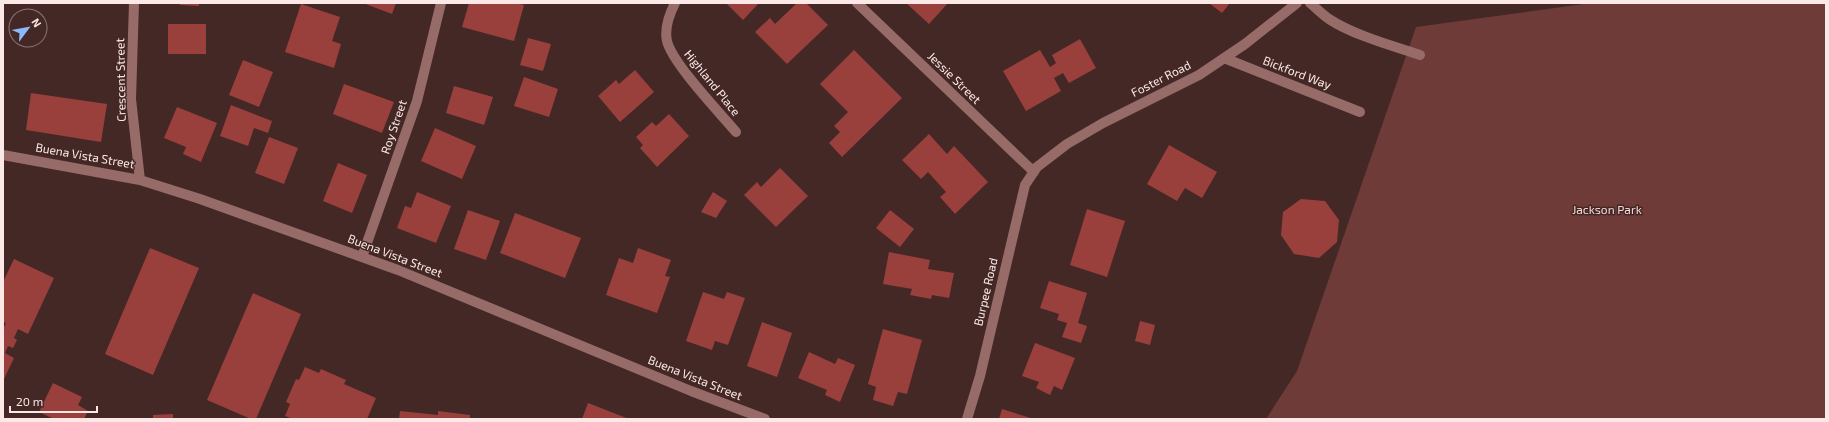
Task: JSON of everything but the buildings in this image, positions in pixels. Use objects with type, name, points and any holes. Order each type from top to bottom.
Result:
[{"type":"street","name":"Crescent Street","points":[[134,3],[131,99],[140,180]]},
{"type":"street","name":"Roy Street","points":[[362,257],[417,101],[441,3]]},
{"type":"street","name":"Highland Place","points":[[674,3],[667,18],[667,41],[675,59],[736,132]]},
{"type":"street","name":"Jessie Street","points":[[857,3],[1034,172]]},
{"type":"street","points":[[1310,3],[1329,19],[1343,26],[1420,55]]},
{"type":"street","name":"Foster Road","points":[[1034,172],[1038,167],[1067,144],[1103,123],[1199,75],[1224,58],[1293,4]]},
{"type":"street","name":"Bickford Way","points":[[1224,58],[1360,112]]},
{"type":"street","name":"Buena Vista Street","points":[[3,155],[140,180],[398,270],[684,388],[765,419]]},
{"type":"street","name":"Burpee Road","points":[[967,419],[980,376],[1025,185],[1034,172]]},
{"type":"green space","name":"Jackson Park","points":[[1591,3],[1826,3],[1826,419],[1266,419],[1297,371],[1416,27]]}]
